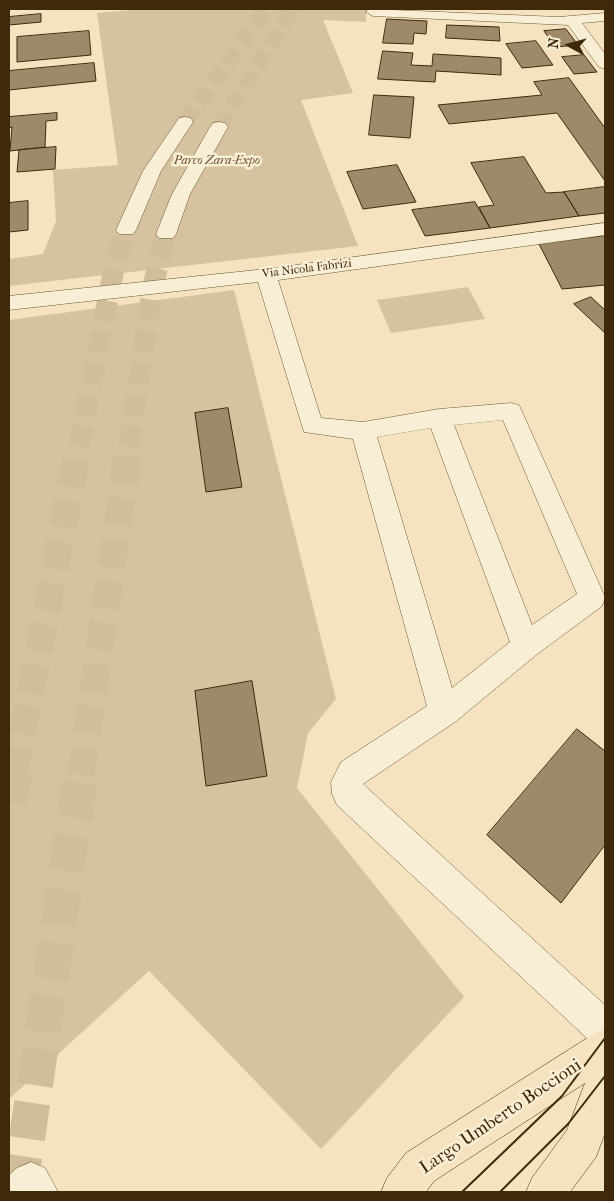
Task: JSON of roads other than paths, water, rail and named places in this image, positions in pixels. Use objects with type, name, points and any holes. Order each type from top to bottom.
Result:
[{"type":"main road","name":"Largo Umberto Boccioni","points":[[401,1192],[420,1167],[605,1048]]},
{"type":"main road","name":"Largo Umberto Boccioni","points":[[546,1192],[582,1143],[605,1081]]},
{"type":"street","points":[[550,9],[566,20],[605,64]]},
{"type":"street","points":[[373,12],[492,13],[566,20],[605,17]]},
{"type":"street","points":[[126,230],[152,171],[185,122]]},
{"type":"street","points":[[166,234],[181,194],[219,127]]},
{"type":"street","name":"Via Nicola Fabrizi","points":[[9,303],[266,275],[605,229]]},
{"type":"street","points":[[266,275],[312,426],[363,431],[439,418],[511,411],[592,598],[526,646],[444,712],[352,773],[347,782],[348,794],[605,1030]]},
{"type":"street","points":[[439,418],[526,646]]},
{"type":"street","points":[[363,431],[444,712]]},
{"type":"street","points":[[20,1192],[32,1182],[38,1192]]},
{"type":"tunnel","points":[[185,122],[266,9]]},
{"type":"tunnel","points":[[219,127],[293,9]]},
{"type":"tunnel","points":[[79,447],[116,258],[126,230]]},
{"type":"tunnel","points":[[129,447],[153,286],[166,234]]},
{"type":"tunnel","points":[[14,775],[79,446]]},
{"type":"tunnel","points":[[81,775],[129,446]]},
{"type":"tunnel","points":[[9,802],[15,774]]},
{"type":"tunnel","points":[[19,1192],[81,774]]},
{"type":"tram line","points":[[462,1192],[562,1096],[605,1038]]},
{"type":"tram line","points":[[500,1192],[568,1124],[605,1076]]},
{"type":"park label","name":"Parco Zara-Expo","points":[[217,161]]}]
